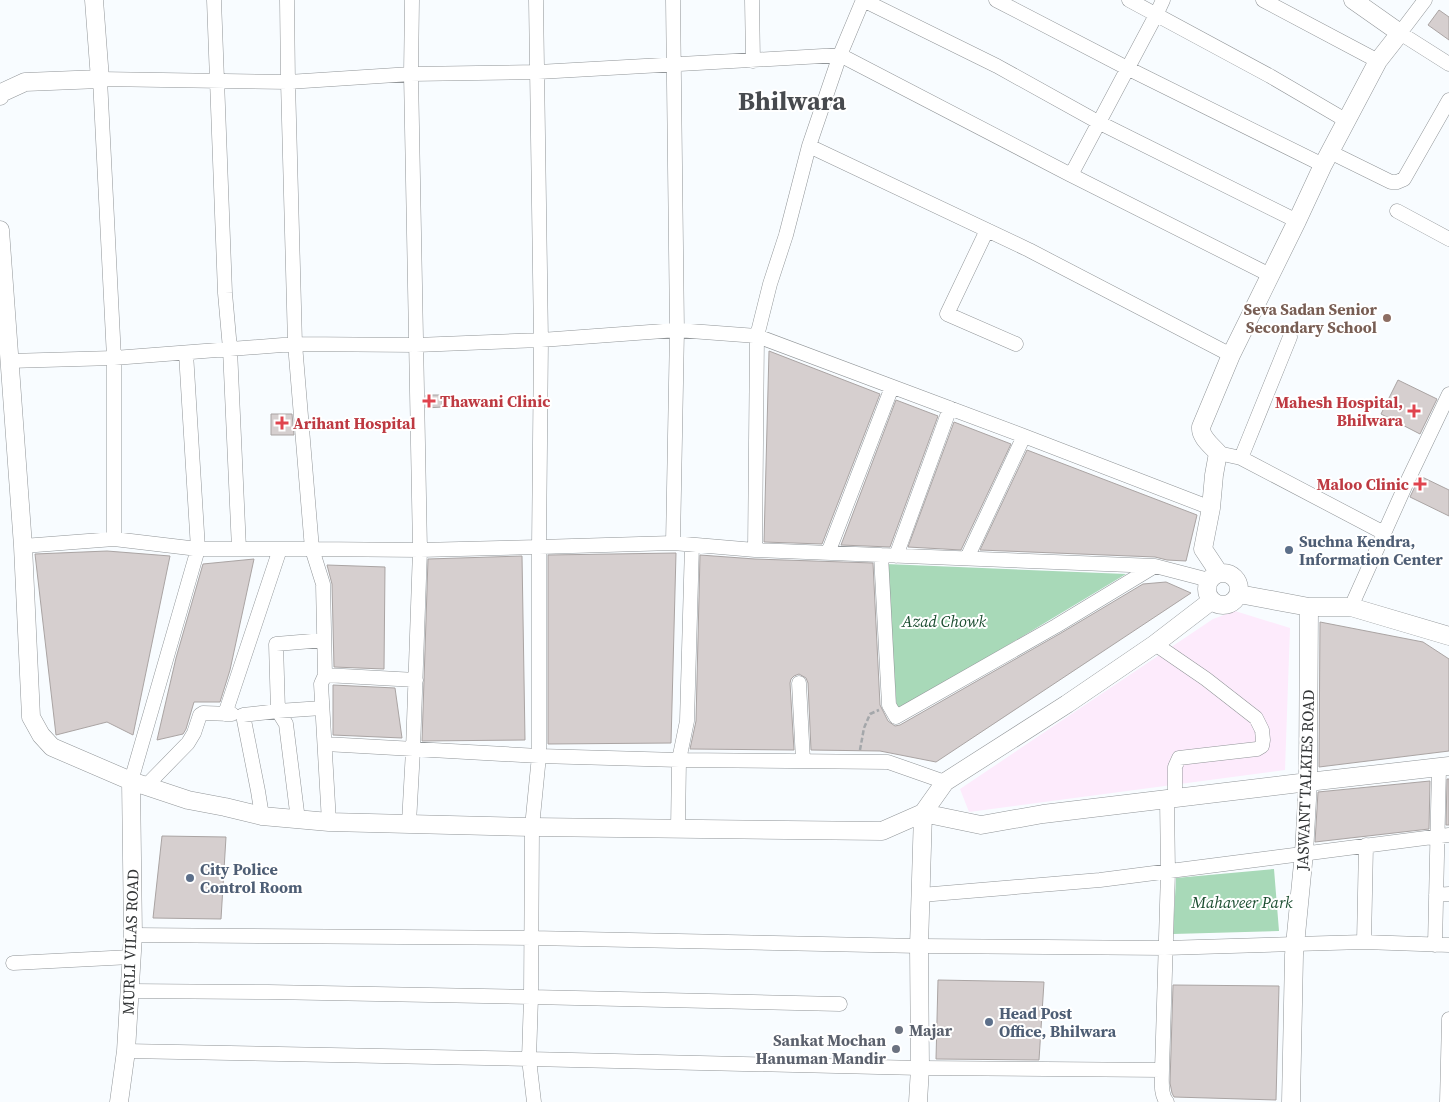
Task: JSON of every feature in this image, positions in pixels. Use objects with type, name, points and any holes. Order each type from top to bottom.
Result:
[{"type":"street","points":[[94,0],[100,79],[114,358],[114,539]]},
{"type":"street","points":[[214,0],[239,549]]},
{"type":"street","points":[[287,0],[295,344],[312,549],[323,584],[325,675],[321,684],[329,822]]},
{"type":"street","points":[[409,823],[420,550],[411,74],[412,0]]},
{"type":"street","points":[[534,1102],[529,1059],[532,827],[539,756],[541,340],[536,0]]},
{"type":"street","points":[[673,0],[677,330],[673,543]]},
{"type":"street","points":[[752,0],[753,61]]},
{"type":"street","points":[[755,550],[757,336],[809,146],[840,55],[863,0],[997,66],[1098,122],[1297,221]]},
{"type":"street","points":[[996,0],[1127,68],[1327,158],[1391,182],[1404,179],[1449,100]]},
{"type":"street","points":[[1129,0],[1270,76],[1346,121]]},
{"type":"street","points":[[1071,175],[1163,0]]},
{"type":"street","points":[[1263,0],[1378,61]]},
{"type":"street","points":[[1353,0],[1449,64]]},
{"type":"street","points":[[1384,534],[1241,458],[1218,453],[1200,432],[1231,355],[1346,121],[1378,61],[1425,0]]},
{"type":"street","points":[[0,96],[1,93],[25,82],[100,79],[288,82],[411,74],[538,72],[840,55],[1270,276]]},
{"type":"street","points":[[809,146],[1029,250],[1231,355]]},
{"type":"street","points":[[1397,211],[1449,239]]},
{"type":"street","points":[[0,230],[23,546],[31,717],[41,735],[52,747],[139,784],[188,800],[262,816],[329,822],[678,829],[882,831],[924,813],[981,825],[1043,814],[1444,766],[1442,894],[1435,945]]},
{"type":"street","points":[[987,230],[947,314],[1016,344]]},
{"type":"street","points":[[9,361],[114,358],[295,344],[416,345],[541,340],[677,330],[757,336],[1211,508]]},
{"type":"street","points":[[1241,458],[1290,337]]},
{"type":"street","points":[[139,784],[198,549],[186,353]]},
{"type":"street","points":[[828,553],[892,387]]},
{"type":"street","points":[[1351,608],[1449,394]]},
{"type":"street","points":[[896,556],[950,408]]},
{"type":"street","points":[[967,558],[1024,436]]},
{"type":"street","points":[[1214,577],[1203,549],[1211,508],[1218,453]]},
{"type":"street","points":[[23,546],[114,539],[198,549],[420,550],[673,543],[755,550],[1155,566],[1214,577],[1228,574],[1236,580],[1239,589],[1237,598],[1229,604],[1220,605],[1211,601],[1206,591],[1214,577]]},
{"type":"street","points":[[678,829],[679,760],[687,721],[692,544]]},
{"type":"street","points":[[225,714],[280,549]]},
{"type":"street","points":[[881,555],[889,705],[896,717],[1056,626],[1155,566]]},
{"type":"street","points":[[1239,594],[1310,607],[1351,608],[1449,636]]},
{"type":"street","points":[[918,1102],[920,1068],[919,946],[924,813],[945,782],[1067,704],[1155,644],[1211,601]]},
{"type":"street","name":"JASWANT TALKIES ROAD","points":[[1291,1102],[1295,945],[1304,852],[1308,782],[1310,607]]},
{"type":"street","points":[[298,820],[286,724],[278,711],[276,644],[324,640]]},
{"type":"street","points":[[1155,644],[1206,679],[1256,718],[1262,730],[1263,740],[1262,746],[1257,748],[1179,758],[1175,767],[1171,799],[1162,1070],[1163,1095],[1167,1102]]},
{"type":"street","points":[[325,675],[416,680]]},
{"type":"street","points":[[799,683],[802,761]]},
{"type":"street","points":[[139,784],[188,743],[194,733],[200,714],[243,715],[322,708]]},
{"type":"street","points":[[243,715],[262,816]]},
{"type":"street","points":[[325,744],[539,756],[679,760],[888,762],[945,782]]},
{"type":"street","name":"MURLI VILAS ROAD","points":[[119,1102],[126,1051],[139,784]]},
{"type":"street","points":[[921,895],[1100,880],[1304,852],[1443,836]]},
{"type":"street","points":[[1364,942],[1366,845]]},
{"type":"street","points":[[133,935],[532,938],[919,946],[1165,948],[1364,942],[1449,945]]},
{"type":"street","points":[[13,963],[131,957]]},
{"type":"street","points":[[129,991],[268,992],[840,1004]]},
{"type":"street","points":[[1447,1102],[1449,1019]]},
{"type":"street","points":[[126,1051],[920,1068],[1162,1070]]},
{"type":"path","points":[[859,762],[864,728],[870,714],[889,705]]},
{"type":"shaded area","points":[[1235,611],[1290,628],[1285,770],[969,812],[960,789],[1213,619]]},
{"type":"green space","name":"Azad Chowk","points":[[886,564],[1126,574],[897,712]]},
{"type":"green space","name":"Mahaveer Park","points":[[1274,869],[1279,931],[1173,934],[1176,878]]},
{"type":"building","points":[[1439,10],[1449,17],[1449,40],[1428,25]]},
{"type":"building","points":[[769,351],[880,394],[822,544],[764,542]]},
{"type":"building","points":[[1398,380],[1437,399],[1420,434],[1381,414]]},
{"type":"building","points":[[426,395],[441,395],[442,407],[426,408]]},
{"type":"building","points":[[896,400],[938,416],[890,547],[841,545]]},
{"type":"building","points":[[271,414],[292,414],[294,435],[271,435]]},
{"type":"building","points":[[954,422],[1011,444],[961,550],[908,547]]},
{"type":"building","points":[[1027,450],[1197,515],[1186,561],[1155,557],[980,550]]},
{"type":"building","points":[[1420,476],[1449,490],[1449,516],[1410,497]]},
{"type":"building","points":[[107,551],[170,556],[133,735],[107,722],[56,735],[35,554]]},
{"type":"building","points":[[676,553],[671,743],[548,744],[548,555]]},
{"type":"building","points":[[700,555],[873,563],[880,705],[888,721],[895,726],[900,725],[1061,633],[1143,584],[1166,582],[1191,593],[936,762],[880,751],[811,750],[808,683],[806,678],[799,674],[791,679],[790,683],[794,750],[690,749],[696,721]]},
{"type":"building","points":[[522,556],[525,740],[422,741],[428,559]]},
{"type":"building","points":[[254,559],[230,670],[220,702],[194,702],[183,734],[157,740],[176,658],[203,564]]},
{"type":"building","points":[[327,565],[385,567],[384,669],[334,667],[332,584]]},
{"type":"building","points":[[1320,622],[1423,642],[1449,659],[1449,751],[1319,767]]},
{"type":"building","points":[[333,685],[395,688],[402,738],[333,735]]},
{"type":"building","points":[[1447,779],[1449,779],[1449,825],[1446,825]]},
{"type":"building","points":[[1430,781],[1429,829],[1315,842],[1318,792]]},
{"type":"building","name":"City Police Control Room","points":[[162,836],[226,837],[221,919],[153,918]]},
{"type":"building","name":"Head Post Office, Bhilwara","points":[[938,980],[1044,982],[1039,1060],[936,1059]]},
{"type":"building","points":[[1173,985],[1279,986],[1276,1100],[1174,1097],[1170,1083]]},
{"type":"place","name":"Seva Sadan Senior Secondary School","points":[[1387,318]]},
{"type":"place","name":"Thawani Clinic","points":[[429,401]]},
{"type":"place","name":"Mahesh Hospital, Bhilwara","points":[[1414,411]]},
{"type":"place","name":"Arihant Hospital","points":[[282,423]]},
{"type":"place","name":"Maloo Clinic","points":[[1420,484]]},
{"type":"place","name":"Suchna Kendra, Information Center","points":[[1289,550]]},
{"type":"place","name":"City Police Control Room","points":[[190,878]]},
{"type":"place","name":"Head Post Office, Bhilwara","points":[[989,1022]]},
{"type":"place","name":"Majar","points":[[899,1030]]},
{"type":"place","name":"Sankat Mochan Hanuman Mandir","points":[[896,1049]]},
{"type":"district","name":"Bhilwara","points":[[792,101]]}]
